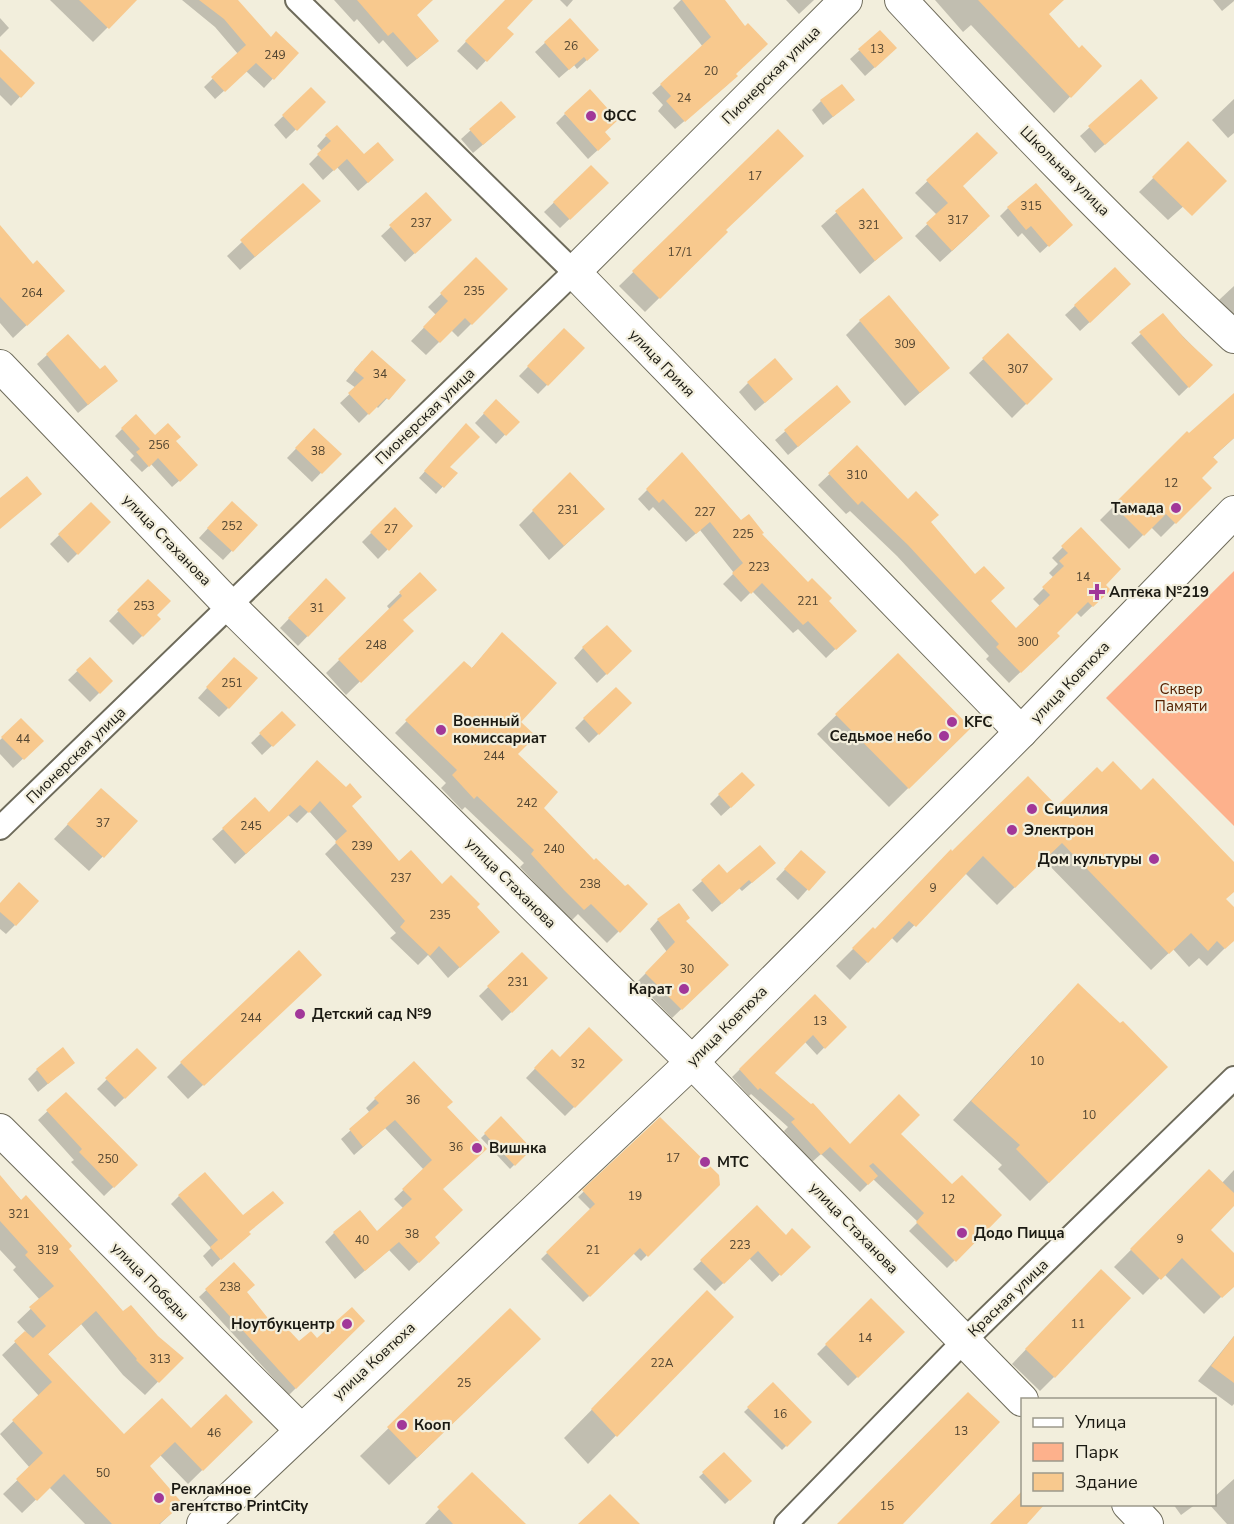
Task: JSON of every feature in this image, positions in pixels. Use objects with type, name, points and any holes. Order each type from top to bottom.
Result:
[{"type":"street","name":"улица Гриня","points":[[297,0],[573,272],[1021,732]]},
{"type":"street","name":"Пионерская улица","points":[[0,828],[231,607],[573,272],[846,0]]},
{"type":"street","name":"Школьная улица","points":[[901,0],[980,85],[1167,275],[1234,336]]},
{"type":"street","name":"улица Стаханова","points":[[0,366],[231,607],[692,1062],[1021,1398]]},
{"type":"street","name":"улица Ковтюха","points":[[203,1524],[692,1062],[1021,732],[1234,512]]},
{"type":"street","name":"Красная улица","points":[[786,1524],[964,1341],[1234,1078]]},
{"type":"street","name":"улица Победы","points":[[0,1130],[301,1430]]},
{"type":"street","points":[[1130,1506],[1147,1524]]},
{"type":"green space","name":"Сквер Памяти","points":[[1234,571],[1234,826],[1106,698]]},
{"type":"building","points":[[79,0],[137,0],[109,29]]},
{"type":"building","points":[[199,0],[238,0],[271,37],[276,31],[299,53],[274,80],[256,63],[225,92],[211,77],[246,45],[224,19]]},
{"type":"building","points":[[357,0],[433,0],[417,15],[439,41],[417,59],[393,32],[388,36]]},
{"type":"building","points":[[505,0],[533,0],[507,28],[514,34],[487,62],[465,41]]},
{"type":"building","points":[[682,0],[725,0],[745,26],[748,23],[768,44],[736,74],[738,76],[685,122],[666,101],[671,96],[660,84],[711,37]]},
{"type":"building","points":[[978,0],[1064,0],[1049,14],[1079,48],[1082,45],[1102,66],[1071,98]]},
{"type":"building","points":[[570,18],[599,50],[587,61],[584,57],[569,70],[544,42]]},
{"type":"building","points":[[880,30],[897,48],[875,68],[858,49]]},
{"type":"building","points":[[0,49],[35,83],[21,98],[0,77]]},
{"type":"building","points":[[1141,79],[1158,98],[1105,145],[1088,126]]},
{"type":"building","points":[[842,84],[855,100],[833,117],[820,100]]},
{"type":"building","points":[[311,87],[326,102],[297,131],[282,115]]},
{"type":"building","name":"ФСС","points":[[590,89],[618,120],[605,132],[611,139],[598,151],[564,113]]},
{"type":"building","points":[[501,101],[516,117],[483,145],[469,129]]},
{"type":"building","points":[[337,125],[364,154],[378,142],[394,160],[368,183],[347,159],[334,171],[317,154],[331,141],[325,135]]},
{"type":"building","points":[[778,129],[804,156],[726,230],[728,232],[660,299],[632,271]]},
{"type":"building","points":[[977,132],[998,153],[963,186],[990,216],[952,251],[926,223],[948,203],[926,180]]},
{"type":"building","points":[[1188,141],[1227,181],[1192,216],[1152,177]]},
{"type":"building","points":[[591,165],[609,183],[570,220],[553,202]]},
{"type":"building","points":[[303,183],[321,201],[255,257],[240,240]]},
{"type":"building","points":[[1036,183],[1073,225],[1049,247],[1031,226],[1026,230],[1007,207]]},
{"type":"building","points":[[863,188],[903,238],[875,261],[835,211]]},
{"type":"building","points":[[426,192],[452,220],[415,254],[389,225]]},
{"type":"building","points":[[0,225],[33,264],[37,260],[65,291],[27,326],[0,297]]},
{"type":"building","points":[[476,257],[508,289],[472,325],[465,318],[440,343],[423,327],[448,301],[440,293]]},
{"type":"building","points":[[1115,267],[1131,284],[1090,323],[1074,305]]},
{"type":"building","points":[[889,295],[950,368],[920,393],[859,320]]},
{"type":"building","points":[[1163,313],[1184,338],[1213,365],[1189,388],[1139,332]]},
{"type":"building","points":[[564,328],[585,348],[548,386],[527,366]]},
{"type":"building","points":[[1008,333],[1053,379],[1027,405],[982,358]]},
{"type":"building","points":[[68,334],[100,369],[105,365],[118,381],[88,405],[46,354]]},
{"type":"building","points":[[372,350],[406,380],[389,400],[386,398],[369,415],[348,393],[364,378],[354,370]]},
{"type":"building","points":[[775,358],[793,379],[765,403],[747,382]]},
{"type":"building","points":[[837,385],[851,402],[798,447],[784,430]]},
{"type":"building","points":[[1234,393],[1234,438],[1213,457],[1218,462],[1202,478],[1212,488],[1176,524],[1166,514],[1144,536],[1113,505],[1187,431],[1189,433]]},
{"type":"building","points":[[496,399],[520,422],[506,436],[483,413]]},
{"type":"building","points":[[136,414],[155,435],[168,423],[181,437],[176,441],[198,465],[180,482],[158,458],[149,467],[136,452],[140,449],[121,428]]},
{"type":"building","points":[[466,423],[480,437],[450,467],[458,473],[444,488],[424,471]]},
{"type":"building","points":[[314,428],[342,454],[322,474],[295,448]]},
{"type":"building","points":[[857,445],[908,499],[916,491],[939,515],[931,522],[975,574],[984,566],[1005,588],[991,601],[1016,628],[1050,595],[1042,587],[1064,566],[1059,561],[1068,553],[1061,546],[1081,527],[1121,569],[1106,585],[1111,590],[1093,607],[1088,602],[1057,633],[1060,636],[1021,673],[996,647],[999,644],[908,545],[862,501],[858,505],[828,473]]},
{"type":"building","points":[[682,452],[741,520],[749,514],[764,533],[762,534],[808,582],[812,578],[832,598],[829,601],[857,631],[836,650],[808,621],[803,625],[762,583],[751,594],[732,573],[743,563],[710,522],[696,534],[663,499],[659,503],[646,489]]},
{"type":"building","points":[[570,472],[605,509],[564,546],[532,510]]},
{"type":"building","points":[[27,476],[42,494],[0,529],[0,498]]},
{"type":"building","points":[[232,501],[258,525],[233,552],[207,528]]},
{"type":"building","points":[[91,502],[111,522],[78,555],[58,534]]},
{"type":"building","points":[[395,507],[413,526],[389,551],[370,532]]},
{"type":"building","points":[[420,572],[437,590],[403,620],[414,631],[361,683],[338,659],[402,596],[399,592]]},
{"type":"building","points":[[326,578],[346,598],[308,637],[288,618]]},
{"type":"building","points":[[148,579],[171,601],[157,615],[161,619],[143,637],[117,610]]},
{"type":"building","points":[[607,625],[632,651],[607,675],[582,647]]},
{"type":"building","points":[[502,632],[557,683],[521,722],[536,736],[518,754],[558,792],[544,808],[594,860],[596,858],[625,886],[628,884],[648,904],[620,933],[591,904],[584,910],[531,854],[534,850],[477,796],[474,799],[452,775],[457,770],[405,720],[464,661],[472,668]]},
{"type":"building","points":[[898,653],[971,728],[909,789],[835,714]]},
{"type":"building","points":[[90,657],[113,681],[100,694],[76,670]]},
{"type":"building","points":[[234,657],[258,678],[229,709],[206,687]]},
{"type":"building","points":[[616,687],[632,703],[599,735],[583,718]]},
{"type":"building","points":[[282,711],[296,725],[273,747],[259,733]]},
{"type":"building","points":[[21,718],[44,741],[24,760],[1,737]]},
{"type":"building","points":[[317,760],[346,787],[350,783],[362,797],[352,806],[399,861],[411,850],[442,884],[451,875],[480,904],[477,907],[500,932],[460,968],[439,946],[430,956],[400,927],[405,921],[335,842],[347,831],[320,801],[309,813],[300,805],[246,854],[222,828],[255,797],[269,812]]},
{"type":"building","name":"Дом культуры","points":[[1113,761],[1141,790],[1153,778],[1234,862],[1234,892],[1226,899],[1234,907],[1234,941],[1225,949],[1217,941],[1208,951],[1191,933],[1169,954],[1062,843],[1015,888],[983,856],[916,927],[909,921],[868,963],[852,948],[873,927],[875,929],[951,849],[952,851],[1028,776],[1057,806],[1097,767],[1102,772]]},
{"type":"building","points":[[742,772],[755,785],[731,808],[718,794]]},
{"type":"building","points":[[101,788],[138,821],[104,858],[67,824]]},
{"type":"building","points":[[760,845],[776,863],[752,883],[749,880],[722,904],[701,880],[719,864],[727,873]]},
{"type":"building","points":[[801,850],[826,872],[809,891],[784,869]]},
{"type":"building","points":[[19,882],[39,901],[16,926],[0,912],[0,903]]},
{"type":"building","points":[[679,903],[690,918],[686,921],[729,965],[682,1010],[645,973],[675,942],[657,919]]},
{"type":"building","points":[[299,950],[322,975],[204,1086],[180,1062]]},
{"type":"building","points":[[522,952],[548,978],[512,1013],[487,986]]},
{"type":"building","points":[[1078,983],[1120,1023],[1123,1021],[1168,1067],[1049,1183],[1016,1149],[1020,1145],[971,1101]]},
{"type":"building","points":[[815,994],[847,1027],[825,1049],[813,1035],[775,1073],[811,1104],[813,1103],[850,1144],[899,1094],[920,1115],[901,1134],[952,1184],[962,1175],[1002,1215],[956,1262],[916,1222],[924,1213],[873,1163],[869,1166],[878,1176],[868,1185],[830,1147],[821,1155],[791,1122],[795,1119],[760,1088],[758,1090],[739,1069]]},
{"type":"building","points":[[589,1027],[623,1060],[575,1108],[534,1068],[552,1049],[560,1057]]},
{"type":"building","points":[[63,1047],[75,1063],[48,1084],[36,1069]]},
{"type":"building","points":[[137,1048],[157,1068],[125,1099],[105,1078]]},
{"type":"building","points":[[414,1061],[453,1102],[447,1107],[487,1149],[443,1189],[463,1210],[435,1237],[440,1243],[419,1263],[399,1242],[365,1271],[333,1232],[360,1210],[377,1231],[412,1199],[402,1189],[432,1160],[395,1120],[363,1147],[349,1129],[379,1103],[374,1098]]},
{"type":"building","points":[[66,1092],[138,1165],[114,1188],[79,1152],[82,1149],[46,1110]]},
{"type":"building","points":[[501,1116],[532,1149],[515,1166],[484,1133]]},
{"type":"building","points":[[660,1117],[719,1175],[720,1185],[648,1257],[640,1248],[590,1297],[546,1252],[595,1204],[582,1190]]},
{"type":"building","points":[[1209,1169],[1234,1193],[1234,1206],[1211,1230],[1234,1253],[1234,1287],[1222,1298],[1182,1258],[1161,1280],[1130,1249]]},
{"type":"building","points":[[205,1172],[243,1215],[273,1191],[284,1203],[249,1232],[251,1234],[221,1260],[210,1247],[218,1240],[178,1195]]},
{"type":"building","points":[[0,1175],[21,1200],[26,1195],[72,1246],[69,1249],[123,1311],[131,1305],[158,1336],[184,1358],[159,1383],[136,1360],[96,1311],[48,1354],[124,1434],[162,1398],[191,1428],[226,1394],[253,1422],[203,1471],[175,1442],[150,1466],[183,1504],[159,1524],[112,1524],[64,1474],[37,1501],[16,1479],[43,1453],[12,1420],[52,1382],[14,1341],[25,1331],[33,1338],[46,1326],[29,1307],[54,1286],[25,1255],[28,1252],[0,1221]]},
{"type":"building","points":[[757,1205],[786,1235],[792,1228],[811,1247],[781,1276],[758,1251],[724,1284],[700,1260]]},
{"type":"building","points":[[234,1262],[255,1285],[247,1292],[279,1332],[285,1326],[299,1341],[311,1331],[317,1338],[352,1307],[365,1321],[296,1389],[205,1289]]},
{"type":"building","points":[[1101,1269],[1131,1298],[1055,1378],[1025,1349]]},
{"type":"building","points":[[707,1290],[734,1317],[617,1437],[591,1409]]},
{"type":"building","points":[[871,1298],[905,1332],[858,1378],[825,1344]]},
{"type":"building","points":[[510,1308],[541,1339],[417,1458],[387,1427]]},
{"type":"building","points":[[1234,1336],[1234,1383],[1211,1366]]},
{"type":"building","points":[[773,1382],[812,1422],[787,1447],[747,1407]]},
{"type":"building","points":[[968,1392],[1000,1422],[903,1524],[837,1524]]},
{"type":"building","points":[[724,1452],[752,1481],[730,1501],[702,1472]]},
{"type":"building","points":[[472,1472],[526,1524],[453,1524],[437,1507]]},
{"type":"building","points":[[1021,1492],[1021,1506],[1043,1506],[1027,1524],[990,1524]]},
{"type":"building","points":[[610,1494],[640,1524],[578,1524]]},
{"type":"place","name":"ФСС","points":[[591,116]]},
{"type":"place","name":"Тамада","points":[[1176,508]]},
{"type":"place","name":"Аптека №219","points":[[1097,592]]},
{"type":"place","name":"KFC","points":[[952,722]]},
{"type":"place","name":"Военный комиссариат","points":[[441,730]]},
{"type":"place","name":"Седьмое небо","points":[[944,736]]},
{"type":"place","name":"Сицилия","points":[[1032,809]]},
{"type":"place","name":"Электрон","points":[[1012,830]]},
{"type":"place","name":"Дом культуры","points":[[1154,859]]},
{"type":"place","name":"Карат","points":[[684,989]]},
{"type":"place","name":"Детский сад №9","points":[[300,1014]]},
{"type":"place","name":"Вишнка","points":[[477,1148]]},
{"type":"place","name":"МТС","points":[[705,1162]]},
{"type":"place","name":"Додо Пицца","points":[[962,1233]]},
{"type":"place","name":"Ноутбукцентр","points":[[347,1324]]},
{"type":"place","name":"Кооп","points":[[402,1425]]},
{"type":"place","name":"Рекламное агентство PrintCity","points":[[159,1498]]}]
